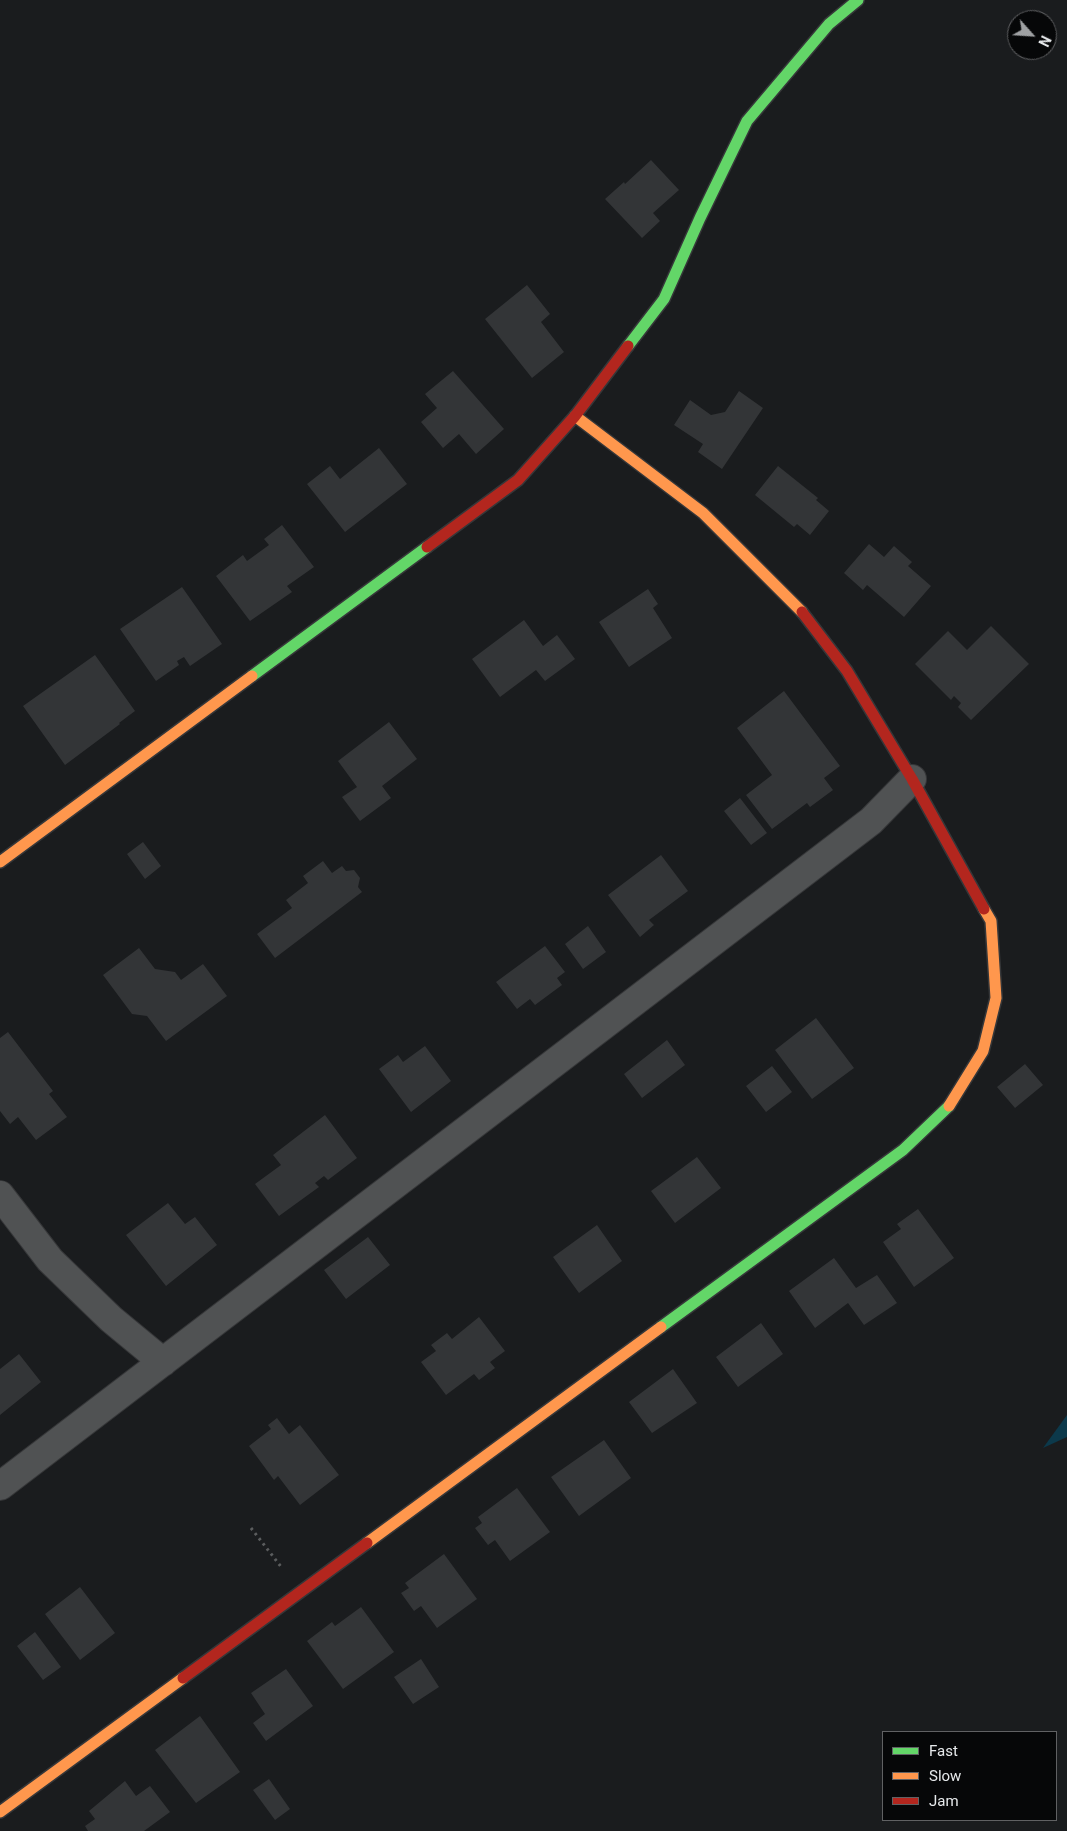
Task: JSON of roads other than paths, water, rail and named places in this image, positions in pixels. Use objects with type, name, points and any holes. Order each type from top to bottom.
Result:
[{"type":"street","points":[[0,862],[518,480],[575,416],[664,298],[746,121],[829,24],[858,0]]},
{"type":"street","points":[[0,1812],[903,1150],[949,1106],[983,1052],[996,998],[991,921],[912,779],[847,671],[797,605],[703,513],[575,416]]},
{"type":"street","points":[[0,1486],[871,821],[912,779]]},
{"type":"street","points":[[0,1195],[50,1260],[111,1319],[162,1362]]}]
